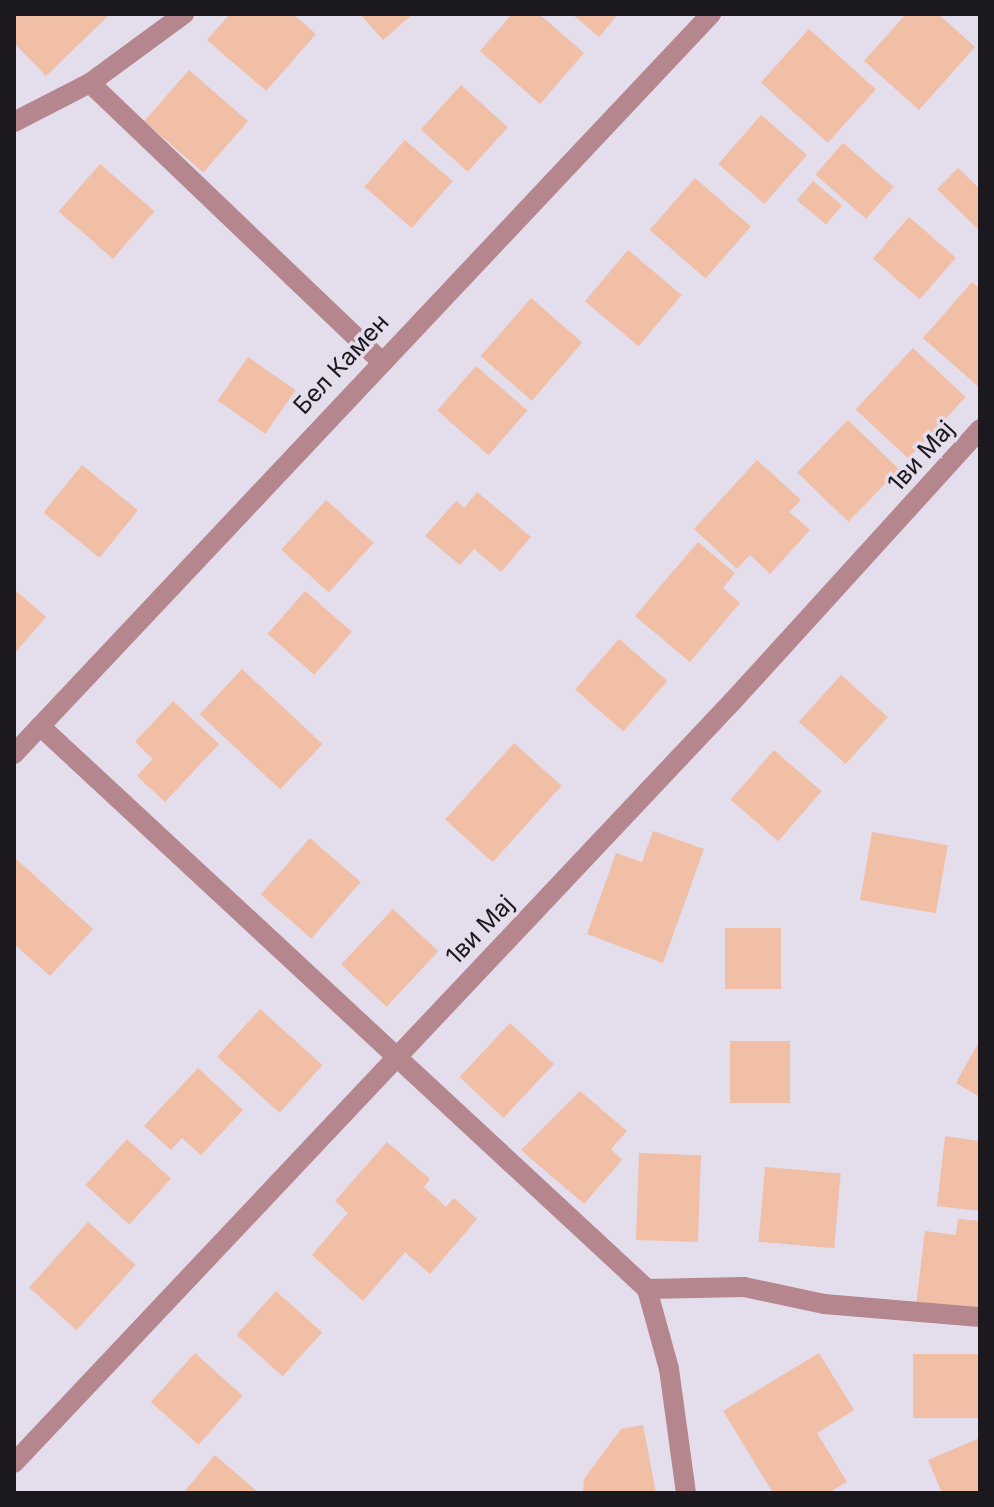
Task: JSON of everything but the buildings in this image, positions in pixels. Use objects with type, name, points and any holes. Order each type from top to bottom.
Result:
[{"type":"street","points":[[14,122],[90,83],[184,14]]},
{"type":"street","name":"Бел Камен","points":[[14,754],[380,360],[711,14]]},
{"type":"street","points":[[90,83],[380,360]]},
{"type":"street","name":"1ви Мај","points":[[14,1463],[732,702],[980,429]]},
{"type":"street","points":[[40,726],[398,1054],[647,1289],[669,1369],[686,1493]]},
{"type":"street","points":[[647,1289],[744,1287],[824,1304],[980,1317]]}]
